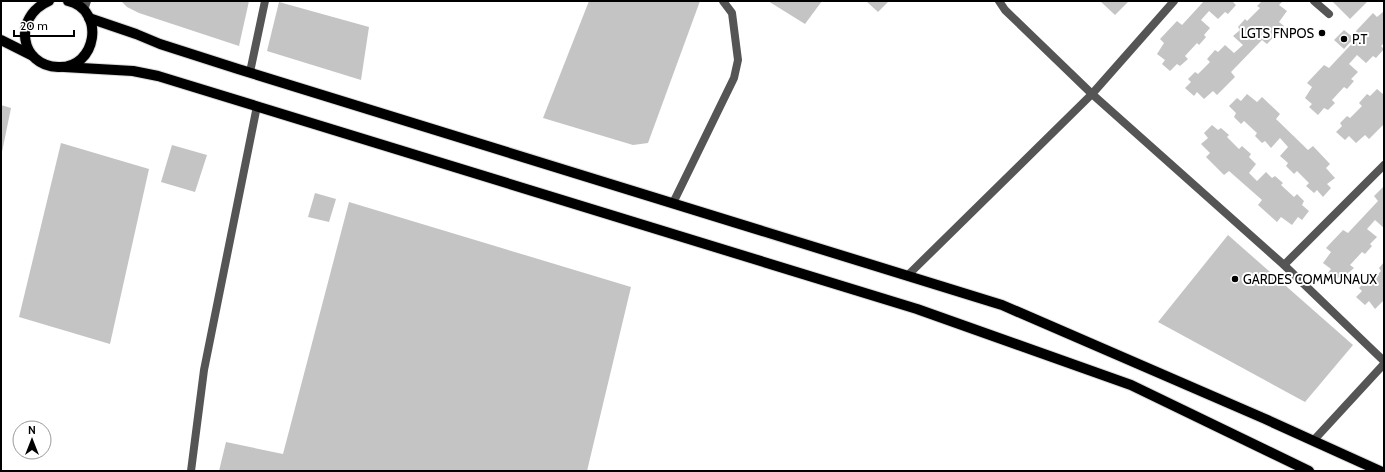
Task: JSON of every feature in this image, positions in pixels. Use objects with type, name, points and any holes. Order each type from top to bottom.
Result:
[{"type":"main road","points":[[68,1],[160,44],[1002,305],[1380,471]]},
{"type":"main road","points":[[40,2],[26,22],[26,43],[31,53],[38,61],[48,66],[59,68],[70,66],[80,60],[88,52],[92,41],[93,29],[87,10]]},
{"type":"main road","points":[[1,40],[34,57]]},
{"type":"main road","points":[[64,67],[132,71],[158,76],[917,309],[1131,385],[1309,471]]},
{"type":"street","points":[[250,72],[265,1]]},
{"type":"street","points":[[672,203],[734,78],[738,60],[732,13],[723,1]]},
{"type":"street","points":[[999,1],[1005,10],[1092,94],[1284,265],[1384,360]]},
{"type":"street","points":[[907,276],[1092,94],[1174,1]]},
{"type":"street","points":[[1314,1],[1328,14]]},
{"type":"street","points":[[191,471],[204,370],[257,106]]},
{"type":"street","points":[[1284,265],[1384,165]]},
{"type":"street","points":[[1313,441],[1384,364]]},
{"type":"building","points":[[121,1],[249,1],[239,46],[139,13],[127,7]]},
{"type":"building","points":[[589,1],[700,1],[648,143],[633,145],[543,118]]},
{"type":"building","points":[[768,1],[822,1],[805,24]]},
{"type":"building","points":[[866,1],[889,1],[878,12]]},
{"type":"building","points":[[1100,1],[1129,1],[1115,15]]},
{"type":"building","points":[[1204,1],[1234,1],[1233,2],[1236,5],[1228,14],[1225,12],[1218,19],[1209,11],[1201,20],[1210,28],[1204,35],[1206,37],[1199,45],[1197,43],[1185,56],[1188,59],[1180,66],[1177,64],[1170,71],[1162,64],[1165,60],[1157,54],[1164,43],[1160,39],[1177,21],[1182,25]]},
{"type":"building","points":[[1262,1],[1283,1],[1279,5],[1287,11],[1279,22],[1284,26],[1267,44],[1262,40],[1231,72],[1235,77],[1217,95],[1213,91],[1204,99],[1197,92],[1194,96],[1185,88],[1191,82],[1188,79],[1195,72],[1198,74],[1210,62],[1207,59],[1215,50],[1218,52],[1225,45],[1234,53],[1243,45],[1233,36],[1240,30],[1238,27],[1245,19],[1247,21],[1260,8],[1257,6]]},
{"type":"building","points":[[1332,1],[1368,1],[1350,19]]},
{"type":"building","points":[[279,2],[369,27],[361,80],[267,51]]},
{"type":"building","points":[[1384,11],[1384,43],[1381,46],[1384,49],[1376,58],[1373,56],[1366,63],[1357,55],[1349,64],[1358,72],[1351,79],[1354,81],[1347,89],[1344,87],[1332,100],[1335,103],[1328,110],[1324,108],[1318,115],[1309,107],[1312,104],[1305,98],[1312,87],[1307,83],[1324,65],[1329,68],[1359,36],[1356,31],[1373,13],[1377,17]]},
{"type":"building","name":"P.T","points":[[1344,30],[1354,38],[1344,49],[1334,40]]},
{"type":"building","points":[[1377,89],[1384,95],[1384,124],[1369,139],[1365,135],[1356,143],[1349,136],[1345,140],[1336,132],[1342,126],[1340,123],[1347,116],[1350,118],[1362,106],[1359,103],[1367,94],[1370,96]]},
{"type":"building","points":[[1247,94],[1257,102],[1262,97],[1280,114],[1276,119],[1308,150],[1313,146],[1330,164],[1326,168],[1335,178],[1327,184],[1331,188],[1323,197],[1317,190],[1314,193],[1306,186],[1309,183],[1297,171],[1294,174],[1286,166],[1288,163],[1280,156],[1288,147],[1280,138],[1271,148],[1265,141],[1262,143],[1255,136],[1257,133],[1244,121],[1241,124],[1234,117],[1236,113],[1229,106],[1237,98],[1241,101]]},
{"type":"building","points":[[1,105],[11,108],[2,152],[1,152]]},
{"type":"building","points":[[1212,125],[1218,130],[1221,128],[1229,135],[1227,137],[1239,149],[1242,146],[1251,154],[1249,157],[1256,164],[1249,173],[1257,181],[1266,172],[1272,178],[1275,176],[1283,183],[1281,185],[1294,197],[1297,194],[1304,201],[1302,205],[1309,211],[1302,220],[1298,217],[1292,225],[1281,217],[1277,222],[1258,205],[1262,200],[1229,171],[1224,175],[1206,157],[1210,153],[1201,144],[1208,138],[1204,133]]},
{"type":"building","points":[[61,143],[149,169],[110,344],[19,317]]},
{"type":"building","points":[[172,145],[207,155],[195,192],[161,182]]},
{"type":"building","points":[[1384,186],[1384,228],[1375,220],[1367,229],[1377,237],[1370,244],[1372,246],[1365,254],[1362,252],[1350,265],[1354,268],[1346,275],[1343,273],[1336,280],[1328,273],[1331,269],[1323,263],[1331,252],[1326,248],[1343,230],[1348,233],[1378,201],[1374,196]]},
{"type":"building","points":[[315,193],[336,199],[329,222],[308,217]]},
{"type":"building","points":[[349,202],[631,287],[587,471],[219,471],[226,442],[283,454]]},
{"type":"building","name":"GARDES COMMUNAUX","points":[[1228,235],[1353,345],[1305,402],[1158,322]]},
{"type":"building","points":[[1384,262],[1384,300],[1375,309],[1369,301],[1365,305],[1356,297],[1362,291],[1359,288],[1367,280],[1369,283],[1381,271],[1379,268]]},
{"type":"place","name":"LGTS FNPOS","points":[[1322,33]]},
{"type":"place","name":"P.T","points":[[1344,39]]},
{"type":"place","name":"GARDES COMMUNAUX","points":[[1235,279]]}]
